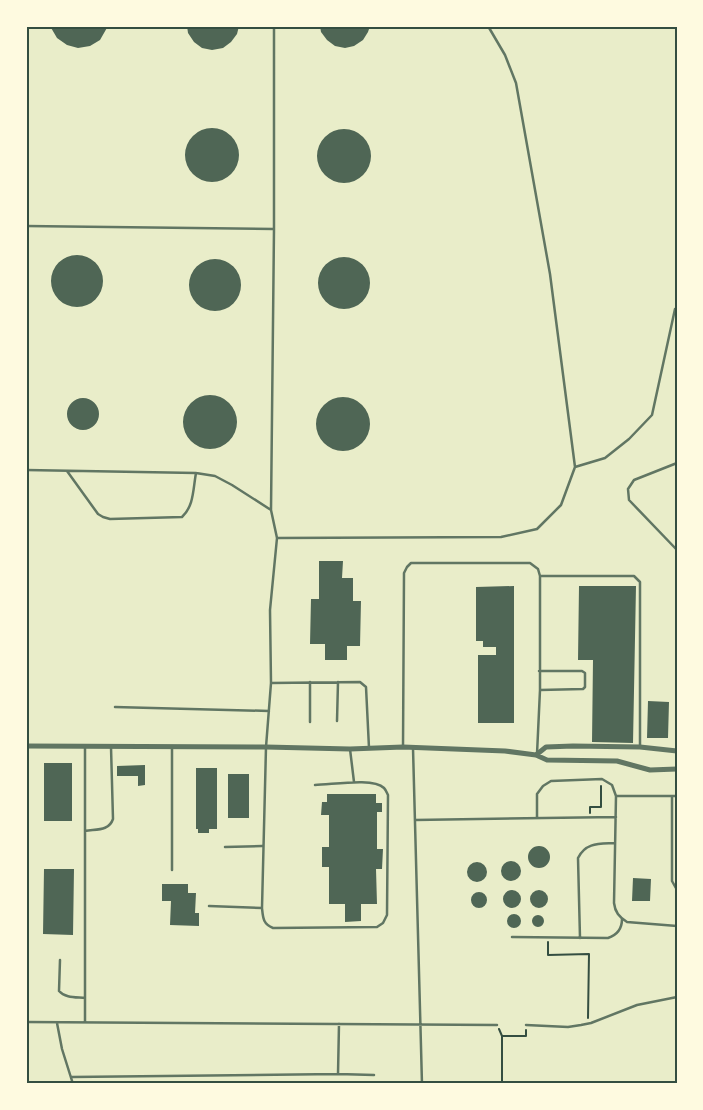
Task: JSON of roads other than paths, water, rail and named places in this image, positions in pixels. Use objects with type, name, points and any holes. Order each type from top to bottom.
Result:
[{"type":"street","points":[[26,746],[350,749],[403,747],[505,750],[536,755],[547,760],[617,761],[650,770],[677,769]]},
{"type":"street","points":[[536,755],[546,747],[556,746],[640,747],[677,751]]},
{"type":"lane","points":[[274,26],[271,510],[277,538],[270,610],[271,683],[262,846],[262,908],[264,922],[273,928],[377,926],[383,923],[387,915],[388,795],[384,788],[376,784],[354,782],[315,785]]},
{"type":"lane","points":[[277,538],[501,537],[537,529],[561,505],[575,467],[550,274],[516,83],[505,55],[488,26]]},
{"type":"lane","points":[[26,226],[274,229]]},
{"type":"lane","points":[[575,467],[605,458],[630,440],[652,415],[675,309]]},
{"type":"lane","points":[[677,463],[634,480],[628,489],[629,500],[677,550]]},
{"type":"lane","points":[[26,470],[196,473],[214,476],[271,510]]},
{"type":"lane","points":[[66,471],[98,514],[110,519],[182,517],[188,512],[192,503],[196,473]]},
{"type":"lane","points":[[403,747],[404,573],[406,567],[411,563],[530,563],[538,569],[540,576],[540,690],[536,755]]},
{"type":"lane","points":[[540,576],[634,576],[638,578],[640,582],[640,747]]},
{"type":"lane","points":[[539,672],[582,671],[585,673],[584,688],[540,690]]},
{"type":"lane","points":[[310,682],[310,722]]},
{"type":"lane","points":[[338,682],[338,721]]},
{"type":"lane","points":[[271,683],[360,682],[366,687],[369,748]]},
{"type":"lane","points":[[115,707],[269,711]]},
{"type":"lane","points":[[85,746],[85,1022]]},
{"type":"lane","points":[[85,831],[106,828],[113,819],[111,747]]},
{"type":"lane","points":[[172,747],[172,870]]},
{"type":"lane","points":[[413,748],[422,1084]]},
{"type":"lane","points":[[350,749],[354,782]]},
{"type":"lane","points":[[537,818],[537,794],[543,786],[551,781],[602,779],[612,785],[616,796],[614,908],[622,919],[632,922],[677,926]]},
{"type":"lane","points":[[616,796],[677,796]]},
{"type":"lane","points":[[672,796],[672,881],[677,890]]},
{"type":"lane","points":[[415,820],[616,817]]},
{"type":"lane","points":[[580,938],[578,858],[583,850],[591,845],[615,844]]},
{"type":"lane","points":[[225,847],[262,846]]},
{"type":"lane","points":[[209,906],[262,908]]},
{"type":"lane","points":[[512,937],[602,939],[612,936],[620,929],[622,919]]},
{"type":"lane","points":[[60,960],[60,990],[62,994],[85,998]]},
{"type":"lane","points":[[526,1025],[568,1027],[588,1024],[637,1005],[677,996]]},
{"type":"lane","points":[[26,1022],[497,1025]]},
{"type":"lane","points":[[57,1022],[62,1050],[73,1084]]},
{"type":"lane","points":[[338,1074],[339,1024]]},
{"type":"lane","points":[[72,1077],[374,1075]]}]
